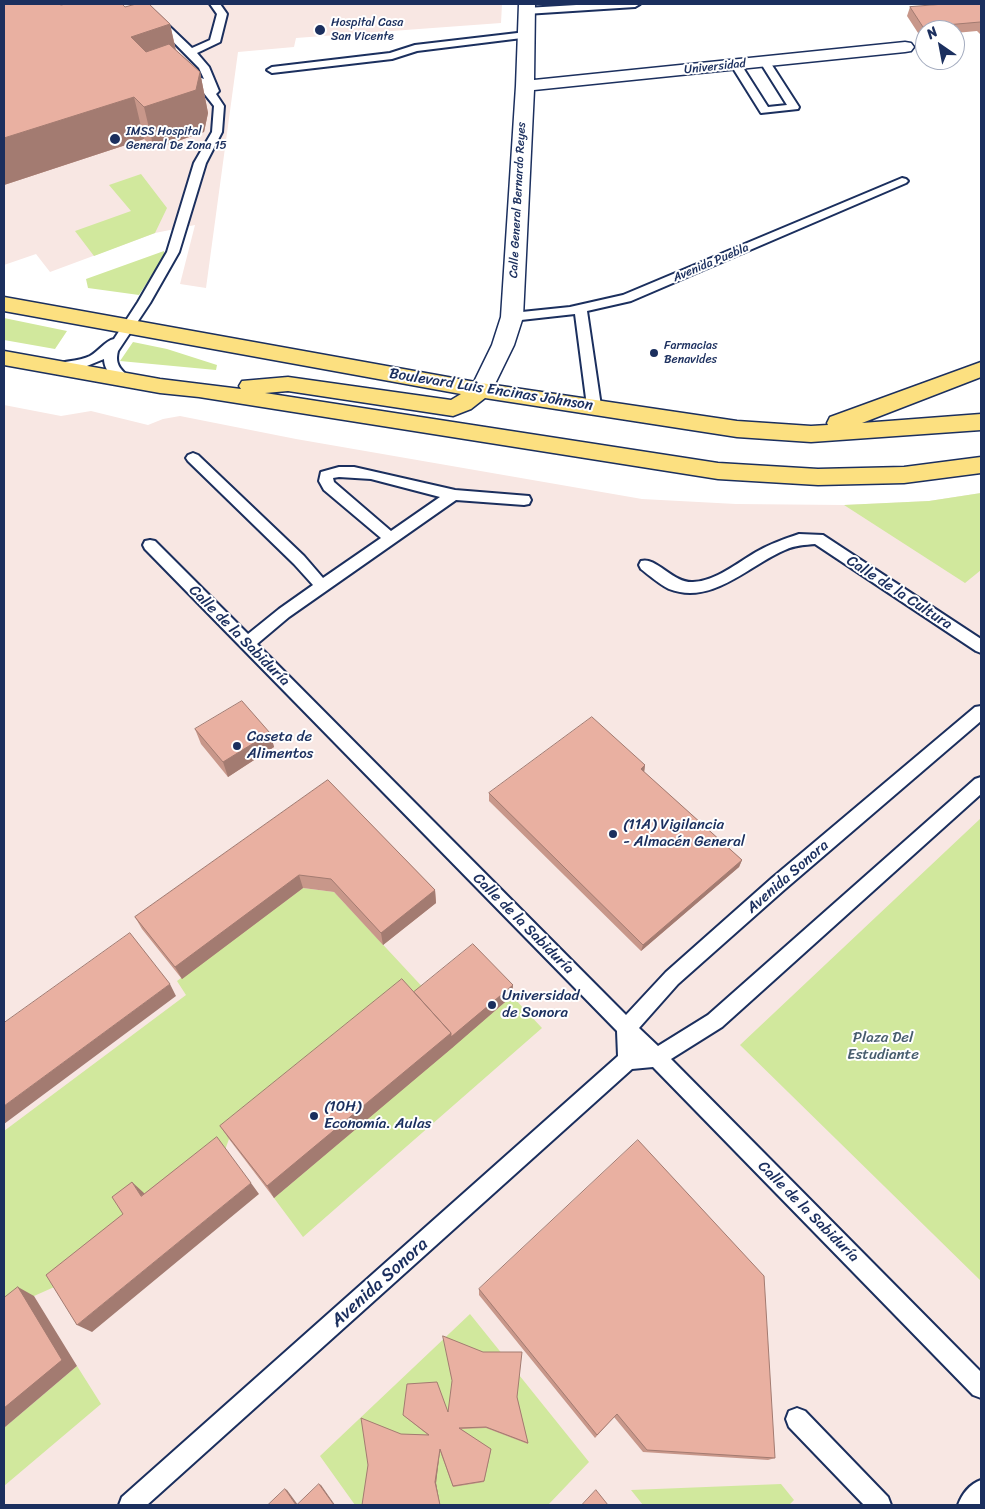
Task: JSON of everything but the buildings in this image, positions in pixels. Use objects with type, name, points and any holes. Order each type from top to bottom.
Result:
[{"type":"main road","name":"Boulevard Luis Encinas Johnson","points":[[4,304],[481,390],[737,429],[810,434],[981,422]]},
{"type":"main road","points":[[4,358],[124,380],[718,471],[818,477],[904,475],[981,465]]},
{"type":"main road","points":[[810,434],[981,370]]},
{"type":"main road","points":[[198,390],[288,384],[453,408],[463,404],[481,390]]},
{"type":"main road","points":[[920,426],[981,402]]},
{"type":"street","name":"Calle General Bernardo Reyes","points":[[481,390],[503,345],[512,317],[525,86],[526,7]]},
{"type":"street","name":"Universidad","points":[[525,86],[905,48]]},
{"type":"lane","points":[[124,380],[111,366],[109,360],[112,351],[173,252],[200,163],[218,132],[219,106],[204,67],[141,4]]},
{"type":"lane","points":[[191,52],[208,47],[215,42],[222,14],[215,4]]},
{"type":"lane","points":[[526,7],[635,4]]},
{"type":"lane","points":[[272,70],[392,56],[415,48],[526,35]]},
{"type":"lane","points":[[736,65],[765,111],[794,107],[765,62]]},
{"type":"lane","points":[[173,80],[193,76],[208,89],[219,106]]},
{"type":"lane","name":"Avenida Puebla","points":[[512,317],[581,309],[627,298],[902,182]]},
{"type":"lane","points":[[581,309],[594,406]]},
{"type":"lane","points":[[56,368],[92,361],[112,347],[127,327]]},
{"type":"lane","points":[[192,458],[299,560],[322,586]]},
{"type":"lane","points":[[391,539],[329,486],[326,481],[326,474],[334,471],[357,471],[453,495],[524,500]]},
{"type":"lane","points":[[247,644],[322,586],[453,495]]},
{"type":"lane","name":"Calle de la Cultura","points":[[646,566],[675,585],[691,588],[704,586],[722,578],[785,542],[806,537],[818,539],[981,647]]},
{"type":"lane","name":"Calle de la Sabiduría","points":[[150,546],[981,1387]]},
{"type":"lane","name":"Avenida Sonora","points":[[626,1028],[672,978],[778,884],[981,712]]},
{"type":"lane","points":[[626,1028],[628,1060],[656,1058],[715,1021],[981,784]]},
{"type":"lane","name":"Avenida Sonora","points":[[130,1505],[628,1060]]},
{"type":"lane","points":[[798,1419],[880,1505]]},
{"type":"lane","points":[[970,1505],[981,1491]]},
{"type":"shaded area","name":"IMSS Hospital General De Zona 15","points":[[4,4],[502,4],[501,23],[296,38],[294,47],[238,52],[206,288],[180,284],[195,225],[155,233],[50,272],[36,254],[4,265]]},
{"type":"shaded area","name":"Universidad de Sonora","points":[[4,405],[61,416],[91,411],[148,425],[163,419],[180,416],[296,439],[642,499],[736,504],[844,505],[929,501],[981,493],[981,1505],[4,1505]]},
{"type":"green space","points":[[141,174],[167,208],[155,233],[94,256],[75,231],[131,211],[109,185]]},
{"type":"green space","points":[[164,251],[164,256],[139,295],[88,288],[86,279]]},
{"type":"green space","points":[[4,318],[67,331],[55,349],[4,340]]},
{"type":"green space","points":[[133,342],[167,349],[217,365],[216,370],[120,361]]},
{"type":"green space","points":[[981,493],[981,570],[965,583],[844,505],[929,501]]},
{"type":"green space","name":"Plaza Del Estudiante","points":[[981,818],[981,1281],[740,1045]]},
{"type":"green space","points":[[303,888],[334,892],[428,993],[229,1139],[225,1150],[153,1207],[143,1194],[135,1225],[61,1284],[34,1296],[4,1320],[4,1131],[186,995],[177,981]]},
{"type":"green space","points":[[512,996],[542,1028],[303,1237],[274,1198]]},
{"type":"green space","points":[[470,1314],[589,1462],[548,1505],[355,1505],[320,1456]]},
{"type":"green space","points":[[77,1366],[101,1404],[4,1486],[4,1428]]},
{"type":"green space","points":[[781,1484],[794,1500],[789,1505],[643,1505],[631,1490]]},
{"type":"place","name":"Hospital Casa San Vicente","points":[[320,30]]},
{"type":"place","name":"IMSS Hospital General De Zona 15","points":[[115,139]]},
{"type":"place","name":"Farmacias Benavides","points":[[654,353]]},
{"type":"place","name":"Caseta de Alimentos","points":[[237,746]]},
{"type":"place","name":"(11A) Vigilancia - Almacén General","points":[[613,834]]},
{"type":"place","name":"Universidad de Sonora","points":[[492,1005]]},
{"type":"place","name":"(10H) Economía. Aulas","points":[[314,1116]]}]
